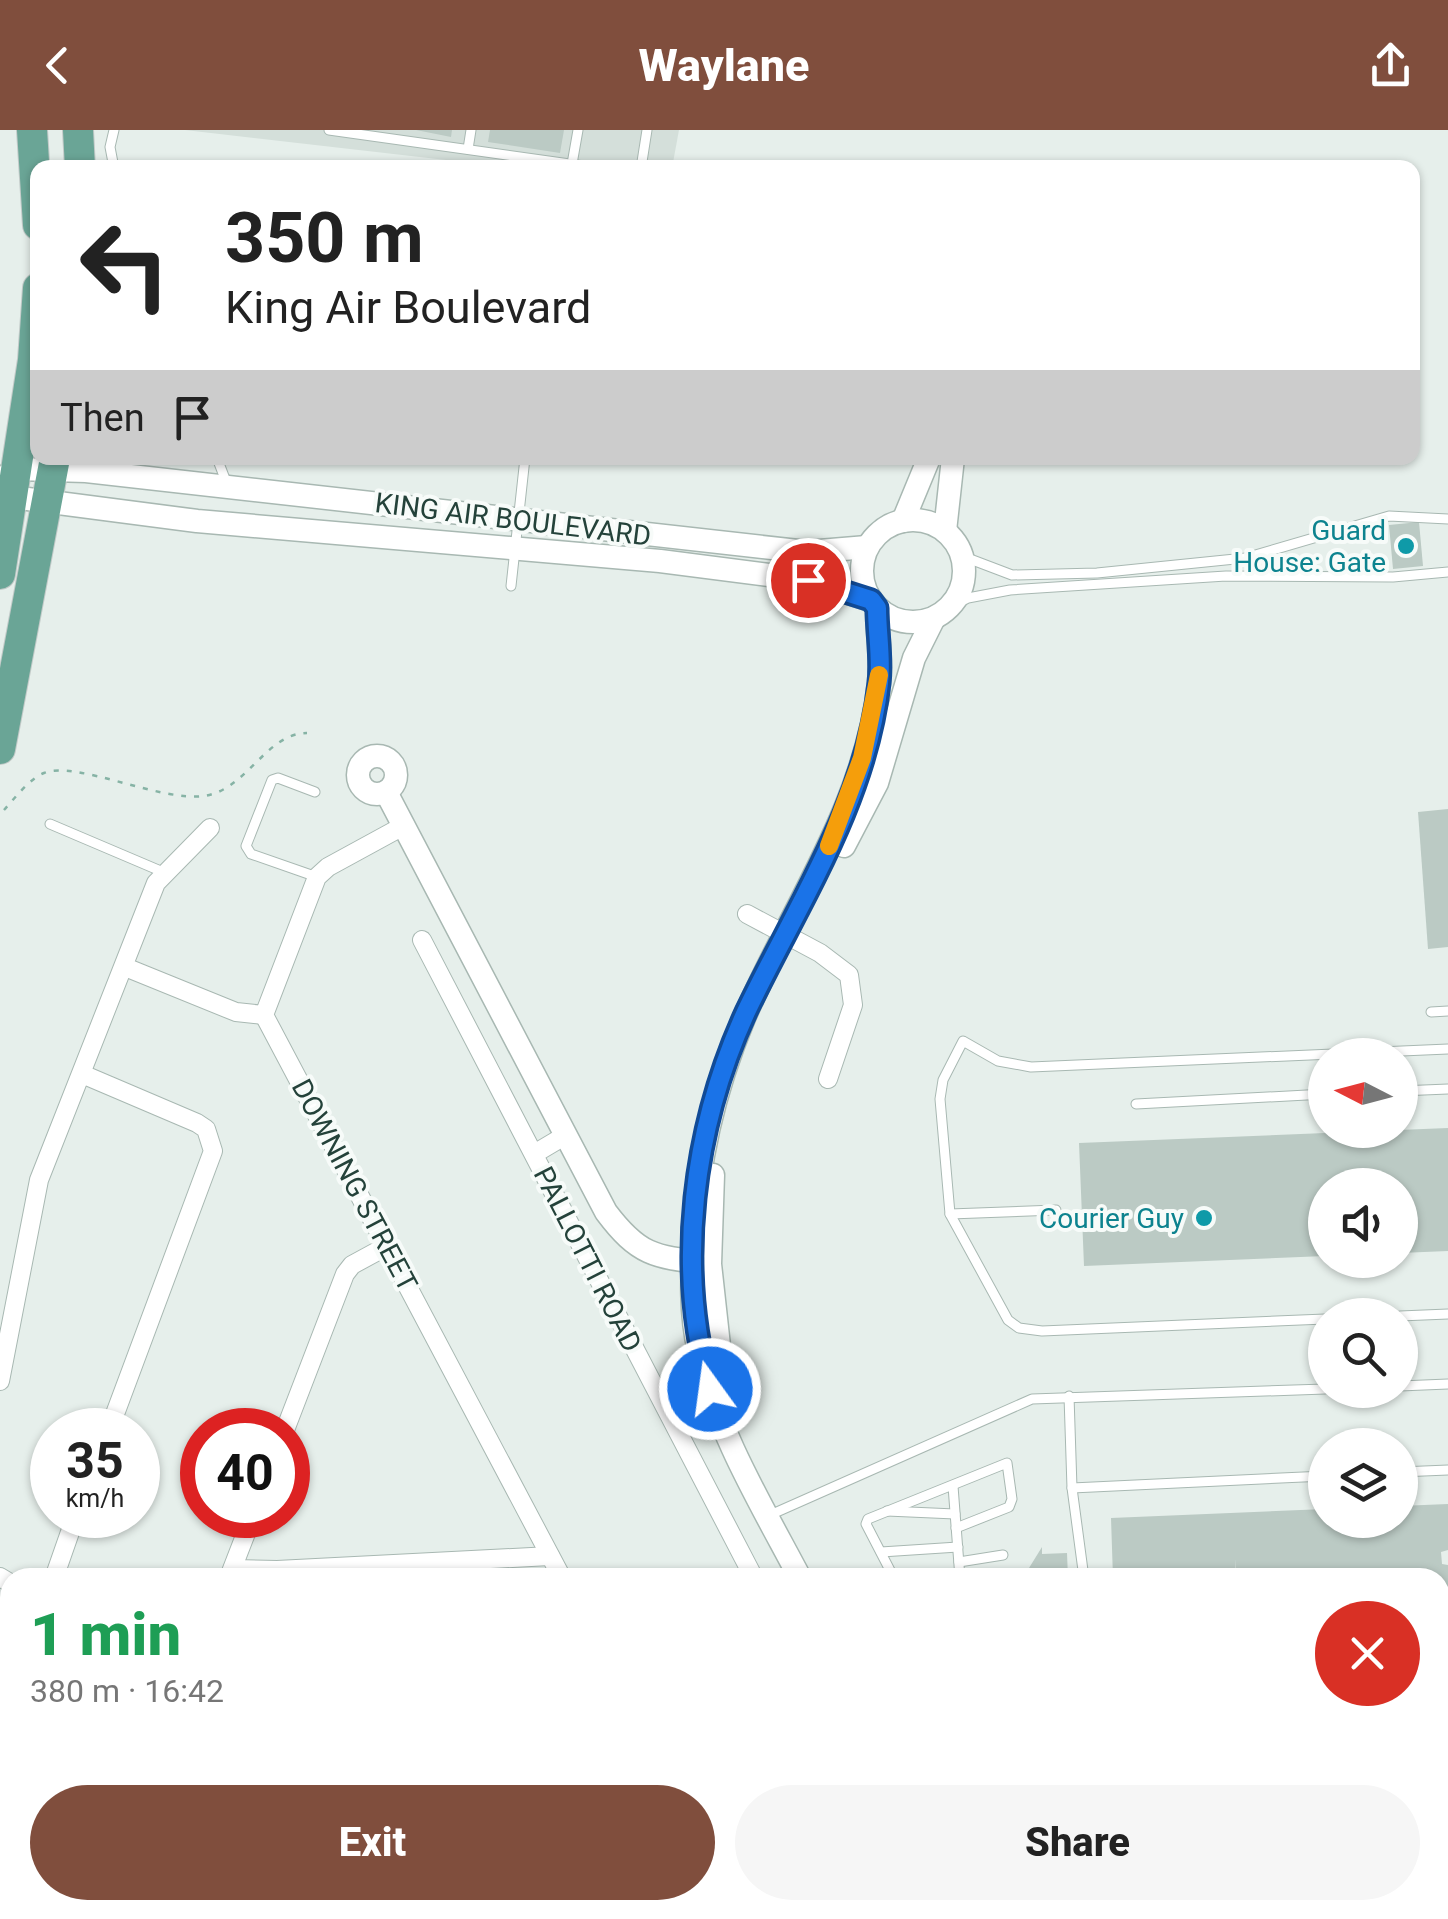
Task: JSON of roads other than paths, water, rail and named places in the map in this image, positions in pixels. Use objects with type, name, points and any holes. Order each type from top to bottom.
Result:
[{"type":"main road","points":[[32,130],[34,160]]},
{"type":"main road","points":[[78,130],[80,160]]},
{"type":"main road","points":[[0,574],[7,483],[30,374]]},
{"type":"main road","points":[[0,749],[54,465]]},
{"type":"street","points":[[7,483],[52,465]]},
{"type":"street","name":"KING AIR BOULEVARD","points":[[61,465],[808,552],[868,547]]},
{"type":"street","points":[[902,521],[925,465]]},
{"type":"street","points":[[945,531],[952,465]]},
{"type":"street","points":[[7,483],[46,502]]},
{"type":"street","name":"KING AIR BOULEVARD","points":[[46,502],[198,521],[515,545],[808,580],[874,604]]},
{"type":"street","points":[[792,938],[876,782],[914,658],[960,591],[962,556],[945,531],[918,520],[888,526],[868,547],[862,568],[874,604],[879,682],[862,758],[825,857],[792,938],[781,968],[738,1062],[711,1186],[702,1263],[717,1362],[744,1468],[795,1568]]},
{"type":"street","points":[[874,604],[909,622],[942,613]]},
{"type":"street","name":"PALLOTTI ROAD","points":[[386,792],[566,1135],[623,1234],[650,1255],[702,1263]]},
{"type":"street","points":[[126,967],[236,1012],[264,1014],[317,877],[328,866],[404,826]]},
{"type":"street","points":[[0,1381],[35,1198],[82,1074],[163,872],[210,828]]},
{"type":"street","points":[[747,914],[842,968],[854,986],[854,1005],[828,1079]]},
{"type":"street","name":"PALLOTTI ROAD","points":[[422,940],[749,1568]]},
{"type":"street","name":"DOWNING STREET","points":[[264,1014],[557,1568]]},
{"type":"street","points":[[82,1074],[198,1122],[206,1130],[213,1151],[117,1408]]},
{"type":"street","points":[[534,1154],[566,1135]]},
{"type":"street","points":[[293,1408],[345,1274],[352,1265],[387,1246]]},
{"type":"street","points":[[57,1568],[68,1538]]},
{"type":"street","points":[[233,1568],[244,1538]]},
{"type":"street","points":[[316,1568],[550,1556]]},
{"type":"lane","points":[[112,160],[110,147],[114,130]]},
{"type":"lane","points":[[329,130],[544,160]]},
{"type":"lane","points":[[468,149],[471,130]]},
{"type":"lane","points":[[573,160],[578,130]]},
{"type":"lane","points":[[642,160],[647,130]]},
{"type":"lane","points":[[220,465],[228,486]]},
{"type":"lane","points":[[511,586],[524,465]]},
{"type":"lane","points":[[962,556],[1012,575],[1096,572],[1245,558],[1388,516],[1448,519]]},
{"type":"lane","points":[[942,613],[968,598],[1010,590],[1212,576],[1393,577],[1448,572]]},
{"type":"lane","points":[[315,792],[278,778],[272,780],[246,846],[252,854],[317,877]]},
{"type":"lane","points":[[50,824],[163,872]]},
{"type":"lane","points":[[1431,1012],[1448,1011]]},
{"type":"lane","points":[[1308,1320],[1031,1332],[1019,1328],[1002,1312],[950,1214],[940,1099],[949,1065],[963,1041],[998,1061],[1031,1067],[1448,1048]]},
{"type":"lane","points":[[1418,1090],[1448,1089]]},
{"type":"lane","points":[[1136,1104],[1308,1095]]},
{"type":"lane","points":[[950,1214],[1056,1210]]},
{"type":"lane","points":[[1418,1315],[1448,1314]]},
{"type":"lane","points":[[1418,1385],[1448,1384]]},
{"type":"lane","points":[[768,1516],[1012,1405],[1069,1396],[1308,1389]]},
{"type":"lane","points":[[1069,1396],[1072,1488],[1083,1568]]},
{"type":"lane","points":[[889,1568],[866,1524],[924,1493],[953,1486],[1003,1462],[1009,1467],[1009,1507],[956,1528]]},
{"type":"lane","points":[[1418,1471],[1448,1470]]},
{"type":"lane","points":[[1072,1488],[1308,1477]]},
{"type":"lane","points":[[953,1486],[960,1568]]},
{"type":"lane","points":[[887,1511],[954,1514]]},
{"type":"lane","points":[[881,1552],[958,1546]]},
{"type":"lane","points":[[960,1562],[1002,1555]]},
{"type":"place","name":"Guard House: Gate","points":[[1406,546]]},
{"type":"place","name":"Courier Guy","points":[[1204,1218]]}]
